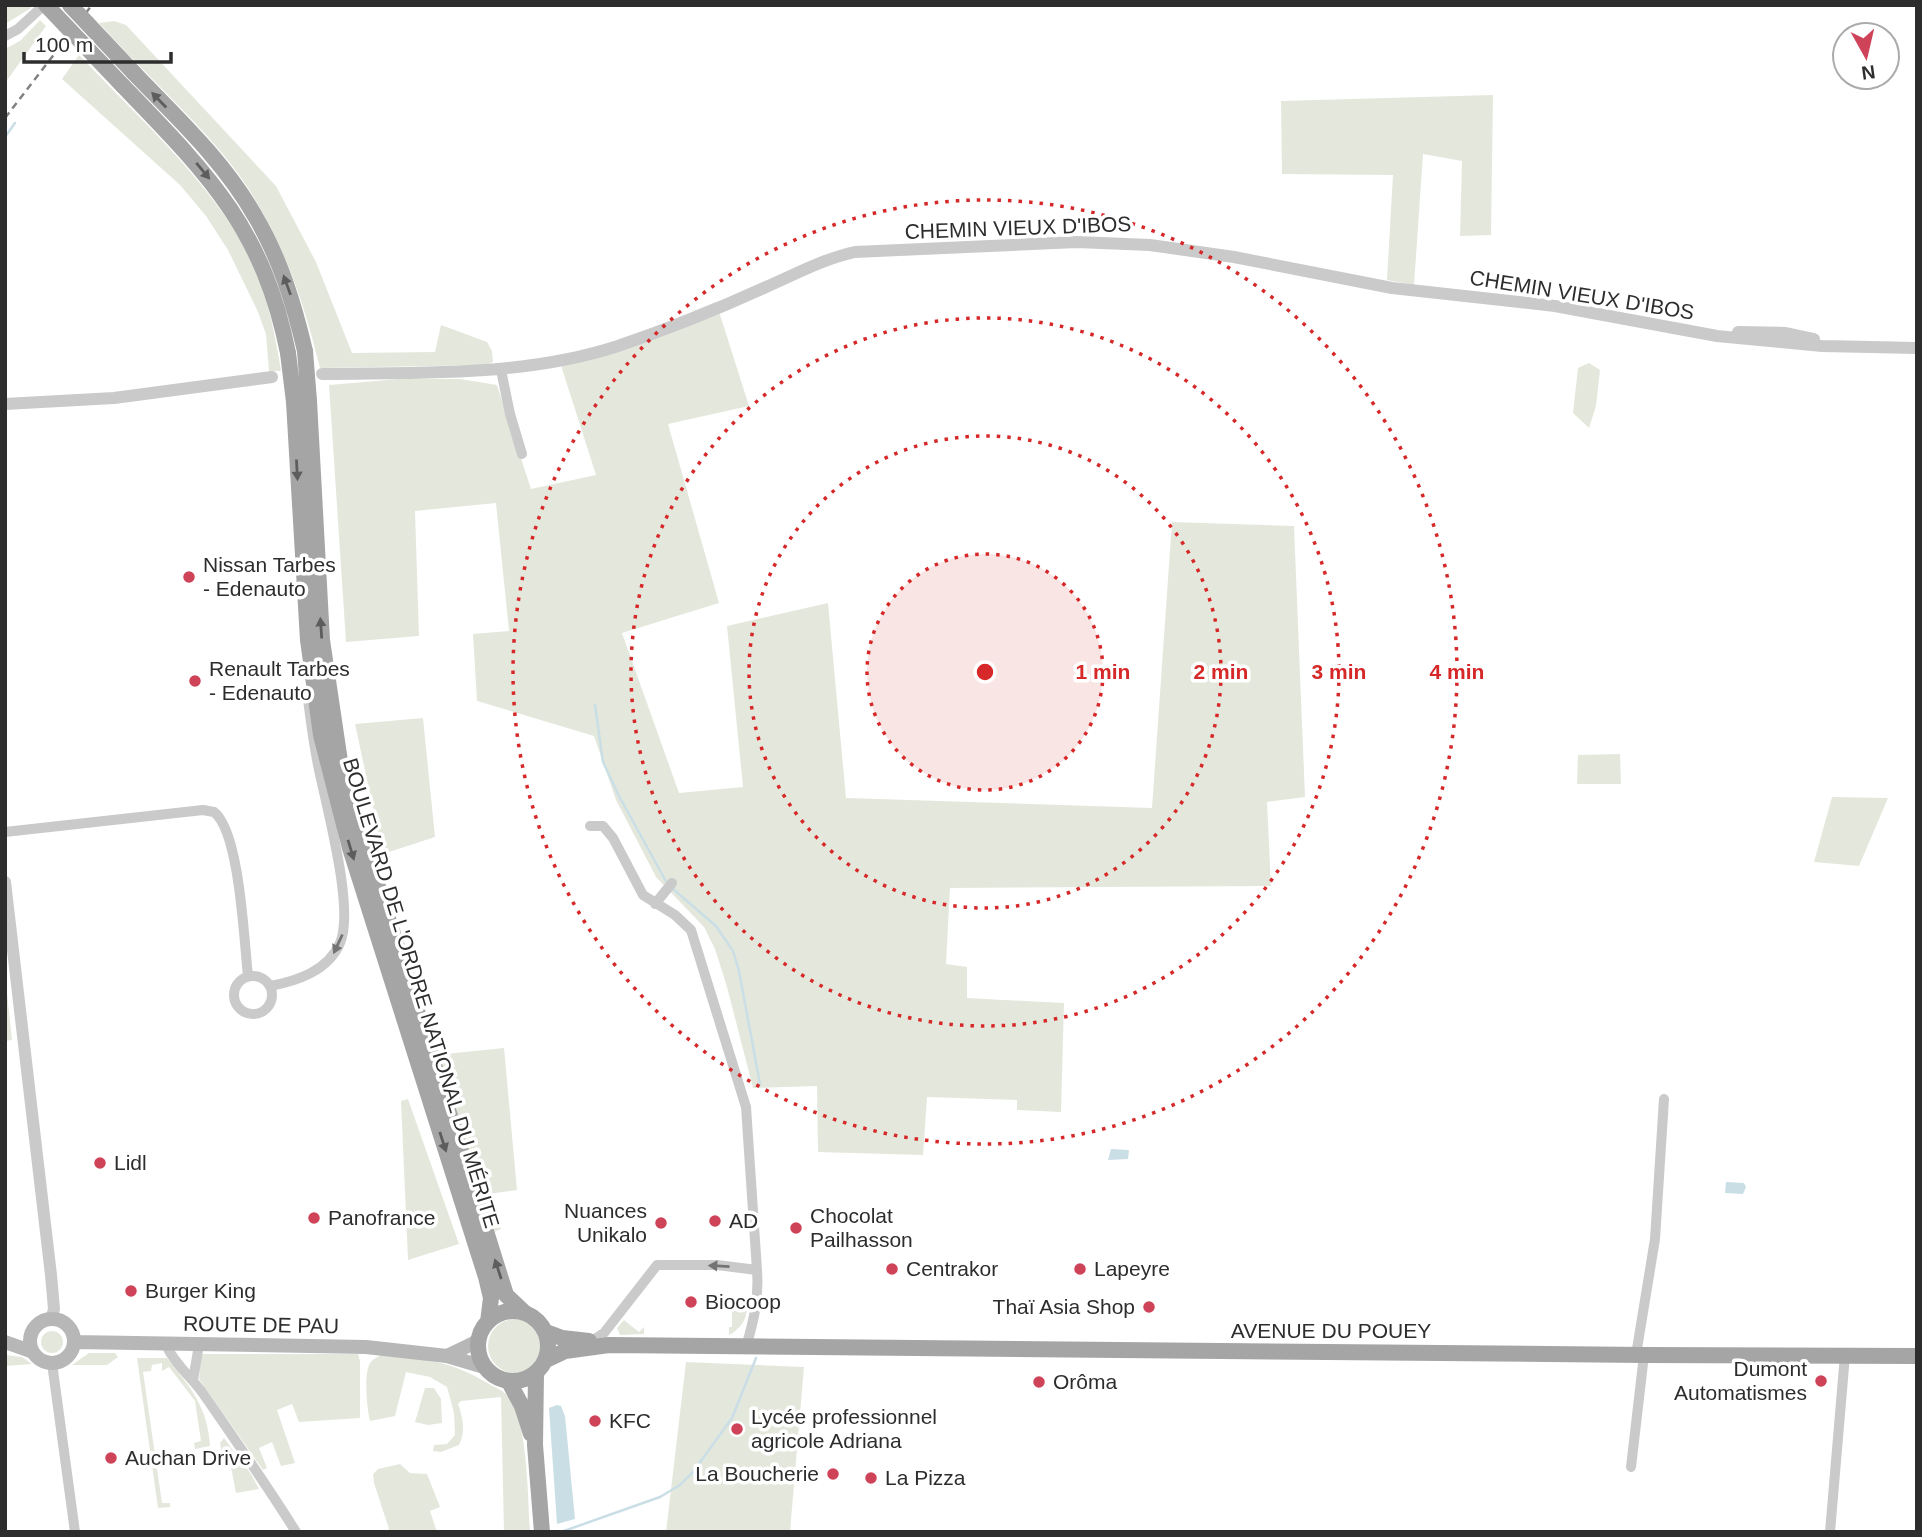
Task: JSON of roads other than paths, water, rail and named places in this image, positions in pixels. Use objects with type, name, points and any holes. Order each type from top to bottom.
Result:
[{"type":"main road","name":"BOULEVARD DE L'ORDRE NATIONAL DU MÉRITE","points":[[45,5],[196,138],[222,168],[255,214],[289,290],[305,351],[301,401],[308,639],[321,735],[362,887],[486,1277],[491,1298],[488,1322]]},
{"type":"main road","name":"BOULEVARD DE L'ORDRE NATIONAL DU MÉRITE","points":[[70,5],[235,213],[266,273],[280,315],[301,401],[322,640],[341,768],[506,1295],[524,1312]]},
{"type":"main road","points":[[484,1367],[478,1341],[488,1322],[505,1312],[524,1312],[541,1323],[549,1341],[546,1360],[536,1374],[527,1379],[509,1382],[522,1406],[535,1446]]},
{"type":"main road","points":[[51,1320],[65,1323],[74,1335],[75,1342],[65,1360],[52,1363],[45,1362],[33,1352],[5,1342],[33,1331],[44,1321],[51,1320]]},
{"type":"main road","points":[[33,1331],[33,1352]]},
{"type":"main road","points":[[546,1332],[562,1338],[609,1345]]},
{"type":"main road","points":[[447,1356],[478,1341]]},
{"type":"main road","name":"ROUTE DE PAU","points":[[75,1342],[363,1347],[447,1356],[484,1367],[499,1379],[509,1382]]},
{"type":"main road","points":[[546,1360],[565,1351],[609,1345],[746,1347]]},
{"type":"main road","name":"AVENUE DU POUEY","points":[[746,1347],[1917,1356]]},
{"type":"main road","points":[[536,1374],[535,1446],[542,1532]]},
{"type":"street","points":[[5,36],[18,29],[45,5]]},
{"type":"street","name":"CHEMIN VIEUX D'IBOS","points":[[322,374],[501,370],[554,362],[617,346],[753,293],[827,258],[855,252],[1077,242],[1150,244],[1392,288],[1555,306],[1717,336],[1843,347],[1917,348]]},
{"type":"street","points":[[501,370],[522,454]]},
{"type":"street","points":[[5,404],[114,398],[272,377]]},
{"type":"street","points":[[270,986],[294,980],[319,969],[337,949],[345,924],[341,877],[312,731],[304,665],[308,639]]},
{"type":"street","points":[[5,832],[202,810],[214,812],[223,824],[235,862],[248,976]]},
{"type":"street","points":[[590,826],[603,826],[613,838],[643,895],[675,915],[691,930],[746,1107],[758,1295],[746,1347]]},
{"type":"street","points":[[5,882],[51,1275],[54,1309],[51,1320]]},
{"type":"street","points":[[655,904],[670,885]]},
{"type":"street","points":[[248,976],[261,977],[270,986],[269,1005],[259,1013],[247,1013],[237,1006],[234,995],[237,983],[248,976]]},
{"type":"street","points":[[1631,1467],[1640,1355],[1655,1239],[1664,1099]]},
{"type":"street","points":[[592,1341],[604,1333],[657,1265],[717,1265],[757,1270]]},
{"type":"street","points":[[166,1345],[272,1493],[296,1532]]},
{"type":"street","points":[[193,1380],[199,1345]]},
{"type":"street","points":[[1830,1532],[1845,1355]]},
{"type":"street","points":[[52,1363],[75,1532]]},
{"type":"waterway","points":[[5,137],[15,123]]},
{"type":"waterway","points":[[595,705],[603,762],[668,885]]},
{"type":"waterway","points":[[673,889],[716,926],[733,951],[760,1084]]},
{"type":"waterway","points":[[561,1532],[660,1497],[680,1485],[693,1472],[732,1418],[756,1358]]},
{"type":"railway","points":[[5,118],[92,5]]},
{"type":"place","name":"Nissan Tarbes - Edenauto","points":[[189,577]]},
{"type":"place","name":"Renault Tarbes - Edenauto","points":[[195,681]]},
{"type":"place","name":"Lidl","points":[[100,1163]]},
{"type":"place","name":"Panofrance","points":[[314,1218]]},
{"type":"place","name":"AD","points":[[715,1221]]},
{"type":"place","name":"Nuances Unikalo","points":[[661,1223]]},
{"type":"place","name":"Chocolat Pailhasson","points":[[796,1228]]},
{"type":"place","name":"Centrakor","points":[[892,1269]]},
{"type":"place","name":"Lapeyre","points":[[1080,1269]]},
{"type":"place","name":"Burger King","points":[[131,1291]]},
{"type":"place","name":"Biocoop","points":[[691,1302]]},
{"type":"place","name":"Thaï Asia Shop","points":[[1149,1307]]},
{"type":"place","name":"Dumont Automatismes","points":[[1821,1381]]},
{"type":"place","name":"Orôma","points":[[1039,1382]]},
{"type":"place","name":"KFC","points":[[595,1421]]},
{"type":"place","name":"Lycée professionnel agricole Adriana","points":[[737,1429]]},
{"type":"place","name":"Auchan Drive","points":[[111,1458]]},
{"type":"place","name":"La Boucherie","points":[[833,1474]]},
{"type":"place","name":"La Pizza","points":[[871,1478]]}]
